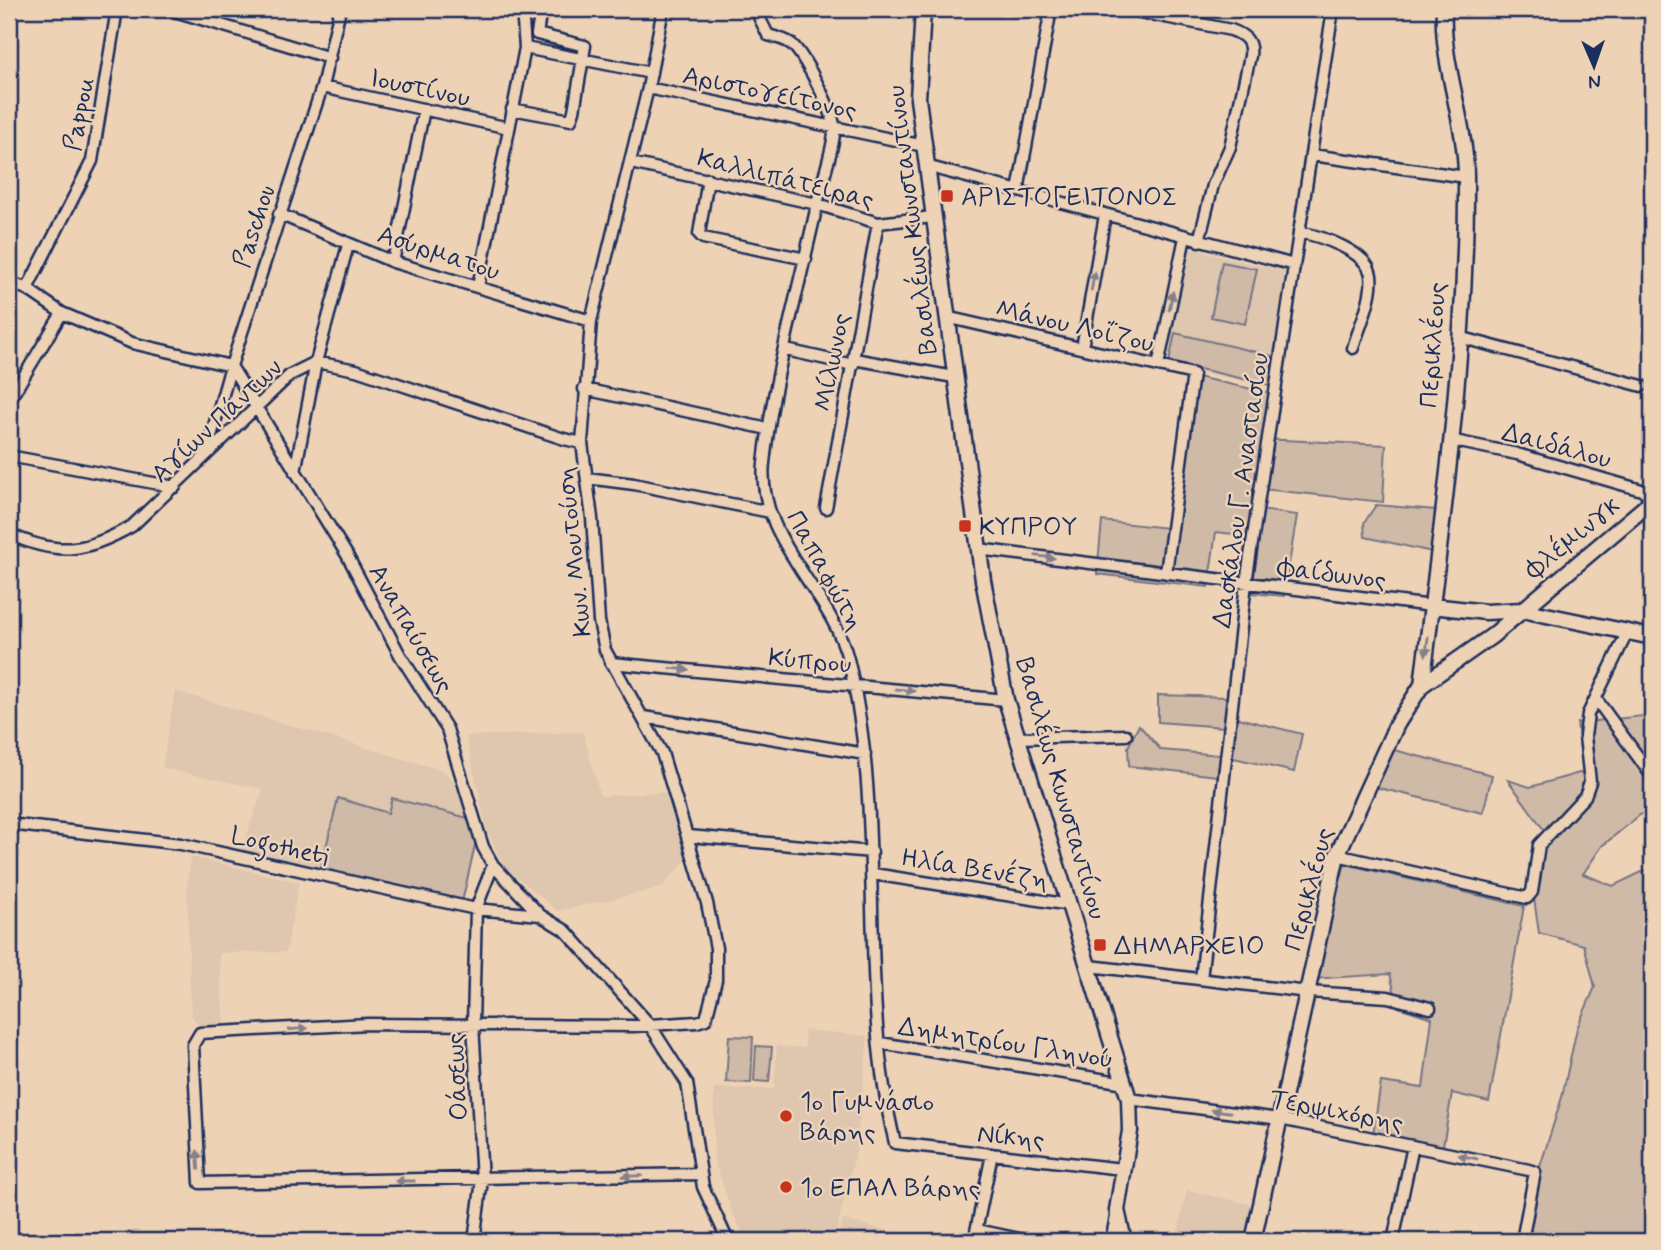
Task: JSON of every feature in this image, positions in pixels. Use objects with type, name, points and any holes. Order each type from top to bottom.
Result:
[{"type":"street","points":[[27,289],[92,161],[117,9]]},
{"type":"street","points":[[168,9],[330,58]]},
{"type":"street","name":"Paschou","points":[[205,457],[279,214],[322,87],[340,9]]},
{"type":"street","points":[[478,287],[525,48],[522,9]]},
{"type":"street","points":[[512,109],[571,120],[585,46],[537,34],[541,9]]},
{"type":"street","name":"Κων. Μουτούση","points":[[650,1026],[697,1023],[706,1018],[712,1000],[716,948],[688,836],[662,753],[645,717],[611,663],[599,621],[582,443],[591,321],[631,163],[663,9]]},
{"type":"street","points":[[760,9],[759,17],[768,34],[792,44],[813,77],[835,126]]},
{"type":"street","name":"Βασιλέως Κωνσταντίνου","points":[[923,9],[918,99],[978,549],[1006,700],[1129,1099],[1130,1130],[1117,1210],[1124,1241]]},
{"type":"street","points":[[1018,191],[1051,9]]},
{"type":"street","points":[[1124,9],[1231,30],[1243,35],[1250,44],[1251,56],[1230,147],[1213,185],[1199,241]]},
{"type":"street","name":"Δασκάλου Γ. Αναστασίου","points":[[1201,979],[1246,583],[1334,9]]},
{"type":"street","name":"Περικλέους","points":[[1422,685],[1459,337],[1466,177],[1462,126],[1446,43],[1444,9]]},
{"type":"street","points":[[525,48],[651,73]]},
{"type":"street","name":"Ιουστίνου","points":[[322,87],[509,128]]},
{"type":"street","name":"Αριστογείτονος","points":[[648,88],[924,146]]},
{"type":"street","points":[[393,262],[425,109]]},
{"type":"street","name":"Παπαφώτη","points":[[835,126],[768,429],[763,467],[764,492],[770,512],[790,551],[842,634],[854,685],[865,754],[880,1043],[895,1143]]},
{"type":"street","points":[[1312,155],[1466,177]]},
{"type":"street","name":"Καλλιπάτειρας","points":[[631,163],[817,204],[878,223],[933,217]]},
{"type":"street","points":[[926,166],[1294,265]]},
{"type":"street","points":[[708,180],[699,234],[704,238],[806,259]]},
{"type":"street","name":"Ασύρματου","points":[[279,214],[393,262],[591,321]]},
{"type":"street","points":[[1082,348],[1105,215]]},
{"type":"street","name":"Μίλωνος","points":[[826,508],[878,223]]},
{"type":"street","points":[[1299,232],[1352,252],[1369,268],[1371,281],[1353,348]]},
{"type":"street","points":[[1158,366],[1185,237]]},
{"type":"street","points":[[295,472],[316,362],[348,245]]},
{"type":"street","points":[[9,282],[27,289],[62,313],[132,343],[231,366]]},
{"type":"street","points":[[9,401],[62,313]]},
{"type":"street","name":"Μάνου Λοΐζου","points":[[946,317],[1194,374],[1166,573]]},
{"type":"street","points":[[1459,337],[1642,386]]},
{"type":"street","points":[[786,350],[954,377]]},
{"type":"street","name":"Αγίων Πάντων","points":[[9,534],[36,546],[72,550],[101,544],[132,526],[290,375],[316,362],[356,370],[582,443]]},
{"type":"street","name":"Αναπαύσεως","points":[[231,366],[347,555],[400,655],[447,729],[483,847],[493,865],[540,915],[566,931],[650,1026],[687,1083],[701,1174],[711,1206],[728,1241]]},
{"type":"street","points":[[584,389],[768,429]]},
{"type":"street","name":"Δαιδάλου","points":[[1450,440],[1517,454],[1652,493]]},
{"type":"street","points":[[9,456],[175,487]]},
{"type":"street","points":[[587,478],[634,484],[770,512]]},
{"type":"street","name":"Φλέμινγκ","points":[[1522,610],[1652,501]]},
{"type":"street","name":"Φαίδωνος","points":[[978,549],[1432,606]]},
{"type":"street","points":[[1432,606],[1486,612],[1522,610],[1652,637]]},
{"type":"street","name":"Περικλέους","points":[[1253,1241],[1336,855],[1369,779],[1397,724],[1422,685],[1492,636],[1522,610]]},
{"type":"street","points":[[1486,612],[1492,636]]},
{"type":"street","points":[[1336,855],[1527,898],[1532,892],[1539,845],[1585,796],[1590,782],[1585,736],[1588,714],[1627,633]]},
{"type":"street","name":"Κύπρου","points":[[611,663],[1006,700]]},
{"type":"street","points":[[1596,699],[1652,776]]},
{"type":"street","points":[[645,717],[865,754]]},
{"type":"street","points":[[1018,738],[1126,735]]},
{"type":"street","name":"Logotheti","points":[[9,824],[181,844],[476,909],[540,915]]},
{"type":"street","points":[[688,836],[872,852]]},
{"type":"street","name":"Οάσεως","points":[[474,1241],[482,1180],[473,1024],[476,909],[493,865]]},
{"type":"street","name":"Ηλία Βενέζη","points":[[873,874],[1070,905]]},
{"type":"street","points":[[1090,966],[1308,992],[1388,997],[1430,1008]]},
{"type":"street","points":[[650,1026],[368,1024],[200,1033],[193,1045],[200,1183],[701,1174]]},
{"type":"street","name":"Δημητρίου Γληνού","points":[[880,1043],[1125,1083]]},
{"type":"street","name":"Τερψιχόρης","points":[[1129,1099],[1280,1119],[1535,1172],[1522,1241]]},
{"type":"street","name":"Νίκης","points":[[895,1143],[1122,1169]]},
{"type":"street","points":[[1393,1241],[1413,1146]]},
{"type":"street","points":[[974,1241],[992,1154]]},
{"type":"street","points":[[1111,1241],[1117,1210]]},
{"type":"street","points":[[977,1230],[1029,1241]]},
{"type":"shaded area","points":[[1189,248],[1285,272],[1271,387],[1167,365]]},
{"type":"shaded area","points":[[1222,262],[1257,269],[1245,324],[1211,317]]},
{"type":"shaded area","points":[[1175,333],[1273,356],[1270,385],[1169,362]]},
{"type":"shaded area","points":[[1197,377],[1270,393],[1263,439],[1386,445],[1383,502],[1253,488],[1252,509],[1297,515],[1284,596],[1252,593],[1259,537],[1216,532],[1208,587],[1097,574],[1102,521],[1177,529]]},
{"type":"shaded area","points":[[1376,505],[1436,510],[1432,552],[1365,537],[1364,523]]},
{"type":"shaded area","points":[[175,691],[441,770],[453,780],[468,818],[393,798],[388,813],[320,872],[241,852],[263,789],[162,768]]},
{"type":"shaded area","points":[[1158,695],[1228,697],[1226,715],[1302,734],[1294,772],[1221,755],[1217,776],[1129,766],[1128,747],[1139,725],[1161,750],[1220,755],[1224,727],[1158,722]]},
{"type":"shaded area","points":[[1652,715],[1652,805],[1602,846],[1583,874],[1613,886],[1652,867],[1652,1241],[1570,1241],[1527,1234],[1539,1170],[1562,1097],[1577,1028],[1595,987],[1584,945],[1539,933],[1534,899],[1540,851],[1552,841],[1508,780],[1530,787],[1583,772],[1577,723]]},
{"type":"shaded area","points":[[583,732],[600,796],[665,792],[686,860],[661,888],[558,911],[504,866],[487,831],[466,736]]},
{"type":"shaded area","points":[[1394,750],[1492,775],[1483,813],[1375,787]]},
{"type":"shaded area","points":[[338,798],[388,813],[392,798],[468,818],[476,841],[462,902],[320,872]]},
{"type":"shaded area","points":[[191,857],[299,882],[286,952],[219,953],[224,1025],[200,1026],[191,1015],[187,885]]},
{"type":"shaded area","points":[[1345,864],[1524,906],[1489,1102],[1452,1093],[1443,1146],[1373,1134],[1381,1082],[1423,1088],[1432,1018],[1398,1007],[1390,974],[1311,979]]},
{"type":"shaded area","points":[[804,1030],[868,1036],[856,1151],[834,1241],[747,1241],[733,1214],[714,1160],[714,1088],[774,1089],[777,1046],[805,1048]]},
{"type":"shaded area","points":[[729,1036],[753,1037],[751,1083],[726,1082]]},
{"type":"shaded area","points":[[756,1046],[772,1047],[769,1082],[754,1081]]},
{"type":"shaded area","points":[[1187,1190],[1254,1205],[1246,1241],[1176,1241]]},
{"type":"shaded area","points":[[843,1220],[931,1241],[837,1241]]},
{"type":"place","name":"ΑΡΙΣΤΟΓΕΙΤΟΝΟΣ","points":[[947,196]]},
{"type":"place","name":"ΚΥΠΡΟΥ","points":[[965,526]]},
{"type":"place","name":"ΔΗΜΑΡΧΕΙΟ","points":[[1100,945]]},
{"type":"place","name":"1ο Γυμνάσιο Βάρης","points":[[786,1116]]},
{"type":"place","name":"1ο ΕΠΑΛ Βάρης","points":[[786,1187]]}]
